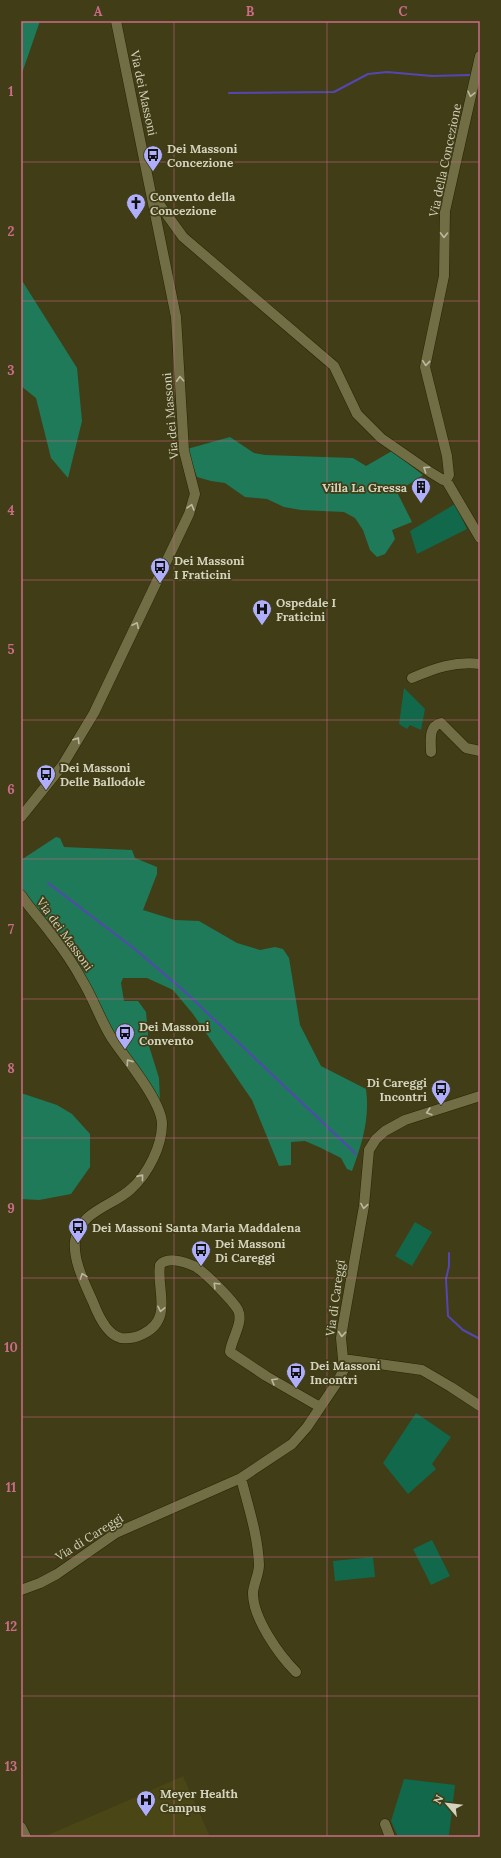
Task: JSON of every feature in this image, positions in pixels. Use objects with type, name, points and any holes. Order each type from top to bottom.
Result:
[{"type":"street","name":"Via dei Massoni","points":[[21,817],[25,803],[62,766],[94,713],[189,514],[195,494],[184,451],[176,317],[116,21]]},
{"type":"street","name":"Via della Concezione","points":[[446,480],[449,475],[447,456],[425,367],[444,276],[445,211],[480,56]]},
{"type":"street","points":[[153,200],[157,201],[183,237],[334,366],[357,414],[381,438],[430,472],[443,480],[446,480],[480,538]]},
{"type":"street","points":[[412,678],[434,669],[463,662],[480,664]]},
{"type":"street","points":[[430,752],[431,730],[436,724],[441,723],[466,748],[480,751]]},
{"type":"street","name":"Via dei Massoni","points":[[21,895],[52,935],[82,980],[110,1036],[145,1085],[156,1105],[163,1123],[158,1147],[144,1174],[131,1189],[87,1217],[76,1239],[78,1263],[93,1303],[103,1323],[116,1337],[125,1339],[139,1336],[151,1330],[160,1313],[162,1301],[160,1265],[163,1261],[169,1260],[195,1266],[222,1291],[238,1310],[239,1317],[230,1352],[266,1376],[320,1407]]},
{"type":"street","name":"Via di Careggi","points":[[21,1590],[40,1583],[57,1574],[116,1533],[241,1478],[292,1444],[307,1427],[338,1382],[344,1369],[341,1338],[364,1206],[366,1169],[369,1150],[376,1139],[386,1131],[405,1120],[480,1096]]},
{"type":"street","points":[[343,1359],[422,1370],[451,1386],[480,1406]]},
{"type":"street","points":[[241,1478],[253,1524],[259,1566],[253,1592],[257,1613],[266,1631],[289,1665],[296,1672]]},
{"type":"street","points":[[385,1824],[390,1837]]},
{"type":"street","points":[[21,1827],[26,1837]]},
{"type":"shaded area","name":"Meyer Health Campus","points":[[183,1776],[210,1837],[43,1837],[136,1797]]},
{"type":"green space","points":[[21,21],[40,21],[21,76]]},
{"type":"green space","points":[[21,279],[77,368],[82,421],[68,478],[51,458],[36,398],[21,386]]},
{"type":"green space","points":[[230,437],[254,453],[265,455],[353,458],[366,466],[392,451],[423,475],[397,492],[412,522],[392,530],[395,539],[385,554],[377,557],[370,550],[363,530],[355,518],[344,512],[301,510],[284,507],[267,499],[245,497],[225,483],[197,477],[187,449]]},
{"type":"green space","points":[[455,504],[467,529],[417,554],[410,531]]},
{"type":"green space","points":[[404,688],[425,709],[421,730],[410,725],[407,729],[399,724]]},
{"type":"green space","points":[[56,837],[60,838],[64,847],[132,850],[135,858],[157,867],[157,874],[143,910],[175,920],[199,921],[237,943],[260,950],[275,947],[283,949],[289,958],[300,1025],[321,1066],[366,1089],[366,1121],[359,1151],[352,1171],[347,1169],[341,1158],[305,1141],[291,1142],[291,1165],[279,1166],[252,1100],[193,1014],[173,990],[147,978],[123,978],[121,983],[124,1001],[138,1001],[146,1012],[149,1046],[159,1078],[160,1102],[158,1101],[115,1034],[79,967],[35,909],[21,887],[21,860]]},
{"type":"green space","points":[[21,1093],[57,1105],[72,1114],[90,1134],[90,1167],[71,1194],[39,1200],[21,1199]]},
{"type":"green space","points":[[415,1222],[432,1232],[412,1266],[395,1256]]},
{"type":"green space","points":[[416,1413],[451,1437],[432,1464],[436,1469],[408,1494],[383,1463]]},
{"type":"green space","points":[[432,1540],[450,1576],[431,1585],[413,1549]]},
{"type":"green space","points":[[373,1557],[375,1577],[335,1581],[333,1561]]},
{"type":"green space","points":[[404,1779],[455,1785],[449,1835],[447,1837],[398,1837],[391,1821]]},
{"type":"waterway","points":[[229,93],[334,92],[368,74],[387,72],[432,76],[472,75]]},
{"type":"waterway","points":[[48,883],[136,950],[183,990],[356,1154]]},
{"type":"waterway","points":[[449,1253],[449,1266],[446,1279],[448,1316],[463,1330],[480,1339]]},
{"type":"place","name":"Dei Massoni Concezione","points":[[153,172]]},
{"type":"place","name":"Convento della Concezione","points":[[136,220]]},
{"type":"place","name":"Villa La Gressa","points":[[421,504]]},
{"type":"place","name":"Dei Massoni I Fraticini","points":[[160,584]]},
{"type":"place","name":"Ospedale I Fraticini","points":[[262,626]]},
{"type":"place","name":"Dei Massoni Delle Ballodole","points":[[46,791]]},
{"type":"place","name":"Dei Massoni Convento","points":[[125,1050]]},
{"type":"place","name":"Di Careggi Incontri","points":[[441,1106]]},
{"type":"place","name":"Dei Massoni Santa Maria Maddalena","points":[[78,1244]]},
{"type":"place","name":"Dei Massoni Di Careggi","points":[[201,1267]]},
{"type":"place","name":"Dei Massoni Incontri","points":[[296,1389]]},
{"type":"place","name":"Meyer Health Campus","points":[[146,1817]]}]
